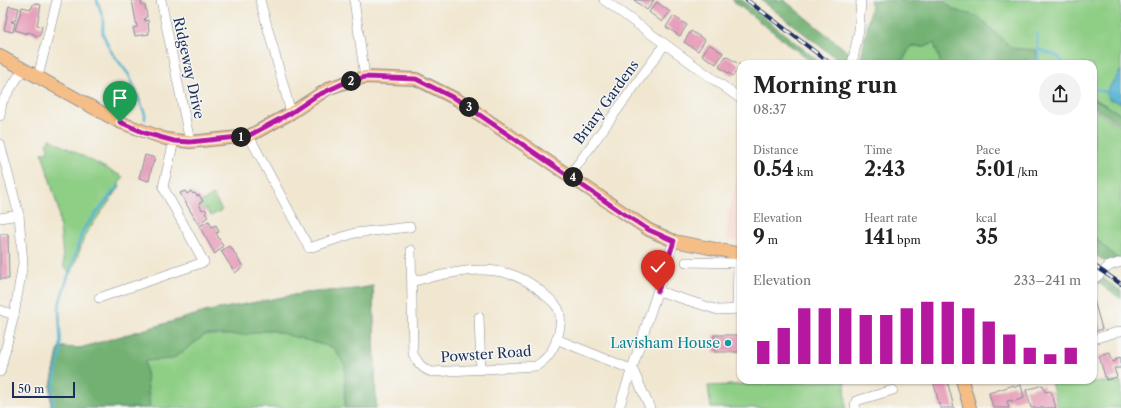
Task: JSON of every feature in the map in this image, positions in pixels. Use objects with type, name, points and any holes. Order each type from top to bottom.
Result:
[{"type":"main road","points":[[0,56],[120,122],[145,133],[174,141],[190,142],[248,136],[291,113],[329,88],[365,77],[416,79],[458,100],[649,230],[674,241],[737,253]]},
{"type":"main road","points":[[963,384],[970,408]]},
{"type":"street","points":[[38,77],[57,0]]},
{"type":"street","name":"Ridgeway Drive","points":[[161,0],[190,142]]},
{"type":"street","points":[[260,0],[291,113]]},
{"type":"street","points":[[354,0],[365,77]]},
{"type":"street","points":[[604,0],[737,96]]},
{"type":"street","points":[[853,60],[859,30],[861,0]]},
{"type":"street","name":"Briary Gardens","points":[[570,176],[665,44]]},
{"type":"street","points":[[0,116],[2,102],[23,69]]},
{"type":"street","points":[[248,136],[309,248],[355,233],[410,227]]},
{"type":"street","points":[[99,298],[204,262],[163,187],[174,141]]},
{"type":"street","points":[[0,144],[19,215],[23,263],[14,314],[0,372]]},
{"type":"street","points":[[0,218],[19,215]]},
{"type":"street","points":[[619,408],[633,370],[674,241]]},
{"type":"street","name":"Powster Road","points":[[411,250],[413,280],[413,354],[426,370],[432,372],[536,366],[546,359],[556,339],[561,314],[558,308],[541,290],[520,276],[508,272],[470,270],[413,280]]},
{"type":"street","points":[[686,262],[737,263]]},
{"type":"street","points":[[1097,276],[1109,266],[1121,262]]},
{"type":"street","points":[[658,291],[718,310],[737,309]]},
{"type":"street","points":[[0,310],[14,314]]},
{"type":"street","points":[[478,317],[481,370]]},
{"type":"street","points":[[1097,338],[1121,331]]},
{"type":"street","points":[[556,339],[633,370],[650,408]]},
{"type":"street","points":[[855,408],[856,401],[893,390]]},
{"type":"shaded area","points":[[737,181],[737,241],[727,240],[728,214]]},
{"type":"green space","points":[[732,0],[742,0],[817,60],[809,60]]},
{"type":"green space","points":[[761,0],[784,0],[849,53],[845,60],[838,60]]},
{"type":"green space","points":[[870,0],[943,0],[954,10],[977,16],[1012,48],[1036,50],[1037,60],[940,60],[934,43],[924,47],[911,46],[903,60],[861,60],[871,7]]},
{"type":"green space","points":[[938,0],[1121,0],[1121,114],[1097,100],[1097,60],[1014,60]]},
{"type":"green space","points":[[934,43],[940,60],[903,60],[911,46],[924,47]]},
{"type":"green space","points":[[1097,100],[1121,114],[1121,125],[1097,109]]},
{"type":"green space","points":[[1097,111],[1121,127],[1121,257],[1118,259],[1097,240]]},
{"type":"green space","points":[[50,139],[123,177],[119,184],[120,187],[86,233],[71,274],[64,267],[58,208],[42,153],[48,151],[47,142]]},
{"type":"green space","points":[[213,195],[222,210],[211,216],[206,208],[202,210],[199,204]]},
{"type":"green space","points":[[1097,240],[1118,259],[1105,262],[1097,256]]},
{"type":"green space","points":[[1097,274],[1121,291],[1121,299],[1097,282]]},
{"type":"green space","points":[[373,286],[376,408],[51,408],[51,386],[59,347],[80,348],[209,311],[305,293],[357,289]]},
{"type":"green space","points":[[373,286],[376,408],[345,408],[345,366],[334,348],[270,330],[243,335],[205,335],[173,359],[145,361],[150,408],[51,408],[51,386],[59,347],[80,348],[209,311],[305,293],[357,289]]},
{"type":"green space","points":[[1097,382],[1121,382],[1121,408],[1058,408],[1052,384],[1097,384]]},
{"type":"green space","points":[[754,384],[845,384],[846,408],[711,408],[708,386]]},
{"type":"water","points":[[1121,70],[1121,103],[1109,99],[1106,92]]},
{"type":"building","points":[[132,0],[144,0],[141,2],[142,5],[145,5],[147,17],[144,18],[145,21],[148,20],[149,34],[135,36],[133,28],[137,27]]},
{"type":"building","points":[[634,0],[654,0],[647,10]]},
{"type":"building","points":[[657,2],[670,12],[662,22],[649,12]]},
{"type":"building","points":[[34,3],[41,5],[37,25],[42,26],[40,35],[38,36],[15,30],[22,7],[31,9]]},
{"type":"building","points":[[9,6],[19,8],[15,21],[11,21],[15,23],[13,32],[4,30]]},
{"type":"building","points":[[673,16],[687,25],[680,36],[666,27]]},
{"type":"building","points":[[691,31],[705,40],[698,51],[684,42]]},
{"type":"building","points":[[709,44],[723,53],[716,64],[702,55]]},
{"type":"building","points":[[726,56],[737,63],[737,70],[733,76],[719,67]]},
{"type":"building","points":[[145,155],[155,158],[149,181],[139,178]]},
{"type":"building","points":[[185,191],[187,194],[191,191],[197,196],[199,195],[203,201],[199,204],[202,210],[205,209],[207,211],[205,213],[208,217],[198,224],[180,193]]},
{"type":"building","points":[[209,221],[212,227],[216,225],[219,232],[216,233],[223,246],[215,254],[199,226]]},
{"type":"building","points":[[0,234],[8,234],[9,279],[0,279]]},
{"type":"building","points":[[229,246],[243,267],[235,273],[221,251]]},
{"type":"building","points":[[1097,311],[1102,329],[1097,331]]},
{"type":"building","name":"Lavisham House","points":[[714,335],[737,335],[737,352],[714,352]]},
{"type":"building","points":[[1110,353],[1113,362],[1116,361],[1115,359],[1121,357],[1121,368],[1114,368],[1117,377],[1106,380],[1099,356]]},
{"type":"building","points":[[934,384],[948,384],[954,408],[940,408]]},
{"type":"building","points":[[1014,385],[1015,387],[1021,385],[1024,398],[1012,402],[1012,400],[1007,401],[1009,408],[993,408],[989,393]]},
{"type":"building","points":[[1043,385],[1045,392],[1051,391],[1056,408],[1031,408],[1026,390]]},
{"type":"waterway","points":[[97,0],[103,18],[103,34],[110,50],[129,75],[145,114],[145,119]]},
{"type":"waterway","points":[[1037,33],[1039,60]]},
{"type":"waterway","points":[[1038,49],[1057,56],[1061,60]]},
{"type":"waterway","points":[[1097,90],[1106,92]]},
{"type":"waterway","points":[[53,408],[53,387],[61,352],[60,301],[83,230],[118,186]]},
{"type":"railway","points":[[747,0],[826,60]]},
{"type":"railway","points":[[1097,268],[1121,284]]},
{"type":"place","name":"Lavisham House","points":[[728,343]]},
{"type":"route","points":[[120,122],[145,133],[174,141],[190,142],[248,136],[291,113],[329,88],[365,77],[416,79],[458,100],[621,212],[649,230],[674,241],[658,291]]}]
